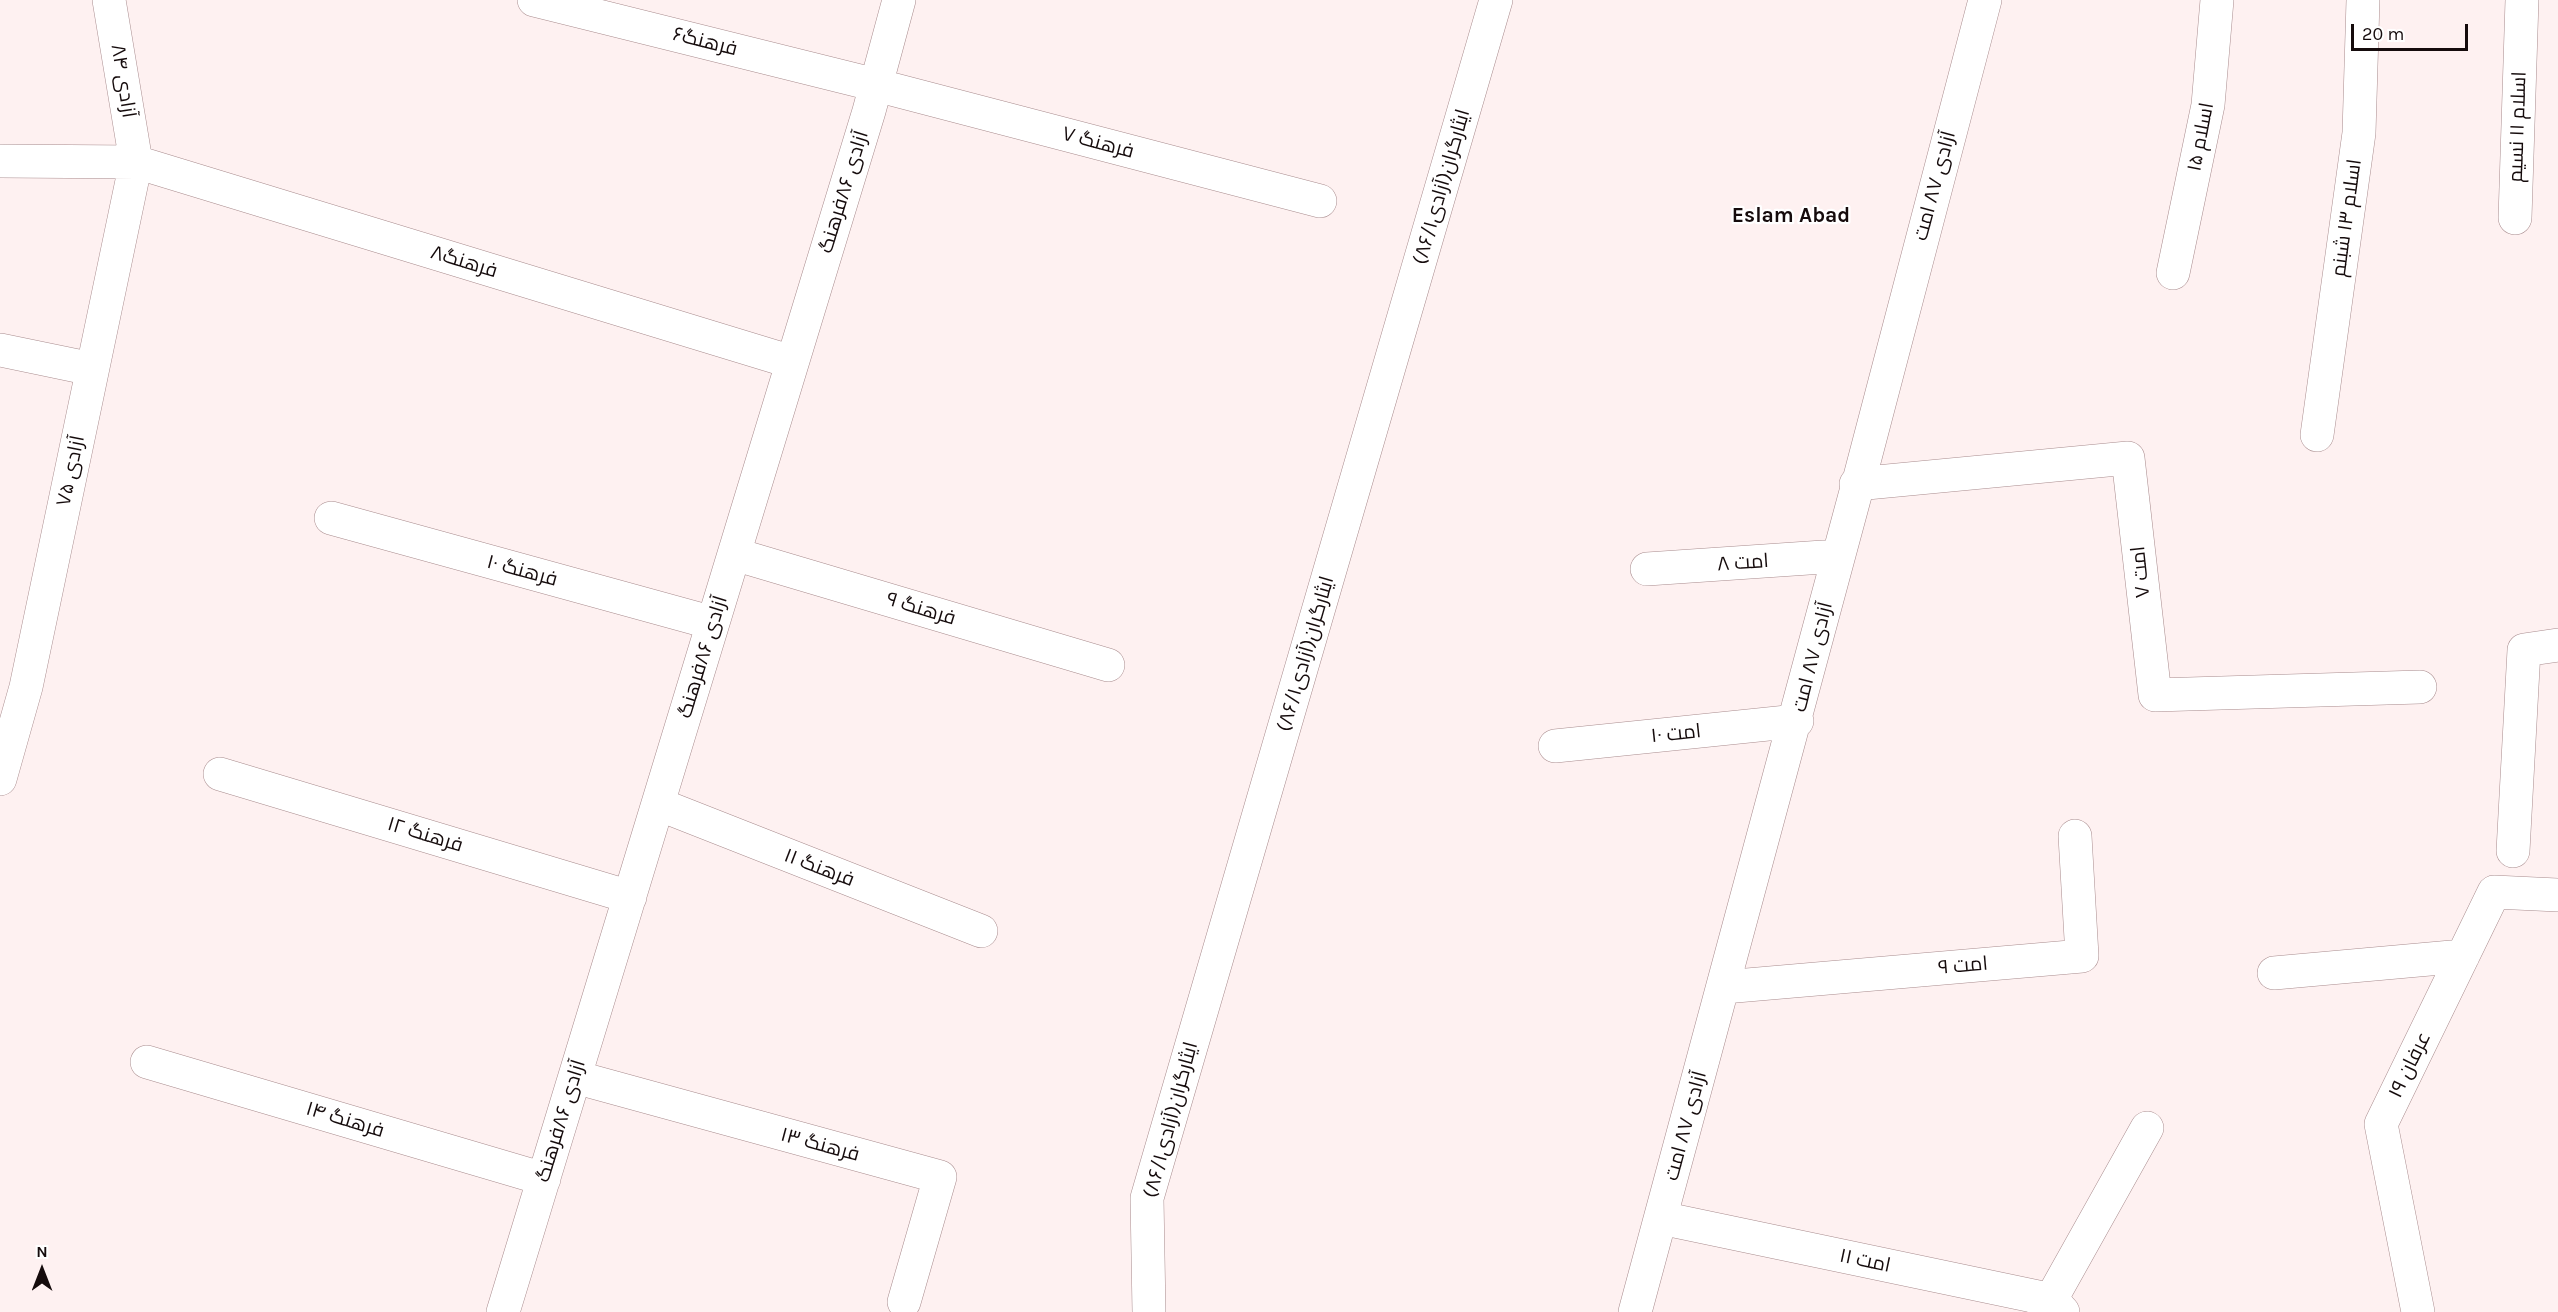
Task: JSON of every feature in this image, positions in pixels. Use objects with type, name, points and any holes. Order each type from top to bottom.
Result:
[{"type":"street","name":"آزادی ۸۴","points":[[109,0],[136,162]]},
{"type":"street","name":"فرهنگ۶","points":[[534,0],[876,85]]},
{"type":"street","name":"آزادی ۸۶فرهنگ","points":[[503,1312],[876,85],[898,0]]},
{"type":"street","name":"ایثارگران(آزادی۸۶/۱)","points":[[1149,1312],[1147,1198],[1496,0]]},
{"type":"street","name":"آزادی ۸۷ امت","points":[[1635,1312],[1797,721],[1856,484],[1984,0]]},
{"type":"street","name":"اسلام ۱۵","points":[[2173,273],[2208,105],[2217,0]]},
{"type":"street","name":"اسلام ۱۳ شبنم","points":[[2317,435],[2359,132],[2363,0]]},
{"type":"street","name":"اسلام ۱۱ نسیم","points":[[2515,218],[2522,0]]},
{"type":"street","name":"فرهنگ ۷","points":[[876,85],[1320,201]]},
{"type":"street","name":"فرهنگ۸","points":[[0,161],[136,162],[792,362]]},
{"type":"street","name":"آزادی ۷۵","points":[[0,778],[26,687],[136,162]]},
{"type":"street","points":[[0,350],[92,369]]},
{"type":"street","name":"امت ۷","points":[[1856,484],[2128,458],[2155,695],[2420,687]]},
{"type":"street","name":"فرهنگ ۱۰","points":[[331,518],[713,623]]},
{"type":"street","name":"فرهنگ ۹","points":[[734,554],[1108,665]]},
{"type":"street","name":"امت ۸","points":[[1647,569],[1838,556]]},
{"type":"street","points":[[2513,851],[2524,650],[2558,645]]},
{"type":"street","name":"امت ۱۰","points":[[1555,746],[1797,721]]},
{"type":"street","name":"فرهنگ ۱۲","points":[[220,774],[630,897]]},
{"type":"street","name":"فرهنگ ۱۱","points":[[658,804],[981,931]]},
{"type":"street","name":"امت ۹","points":[[1724,987],[2082,956],[2075,836]]},
{"type":"street","name":"عرفان ۱۹","points":[[2418,1312],[2381,1124],[2494,892],[2558,895]]},
{"type":"street","points":[[2274,973],[2463,956]]},
{"type":"street","name":"فرهنگ ۱۴","points":[[147,1062],[544,1179]]},
{"type":"street","name":"فرهنگ ۱۳","points":[[574,1077],[940,1178],[904,1302]]},
{"type":"street","points":[[2053,1308],[2147,1128]]},
{"type":"street","name":"امت ۱۱","points":[[1661,1218],[2053,1308]]},
{"type":"district","name":"Eslam Abad","points":[[1791,216]]}]
